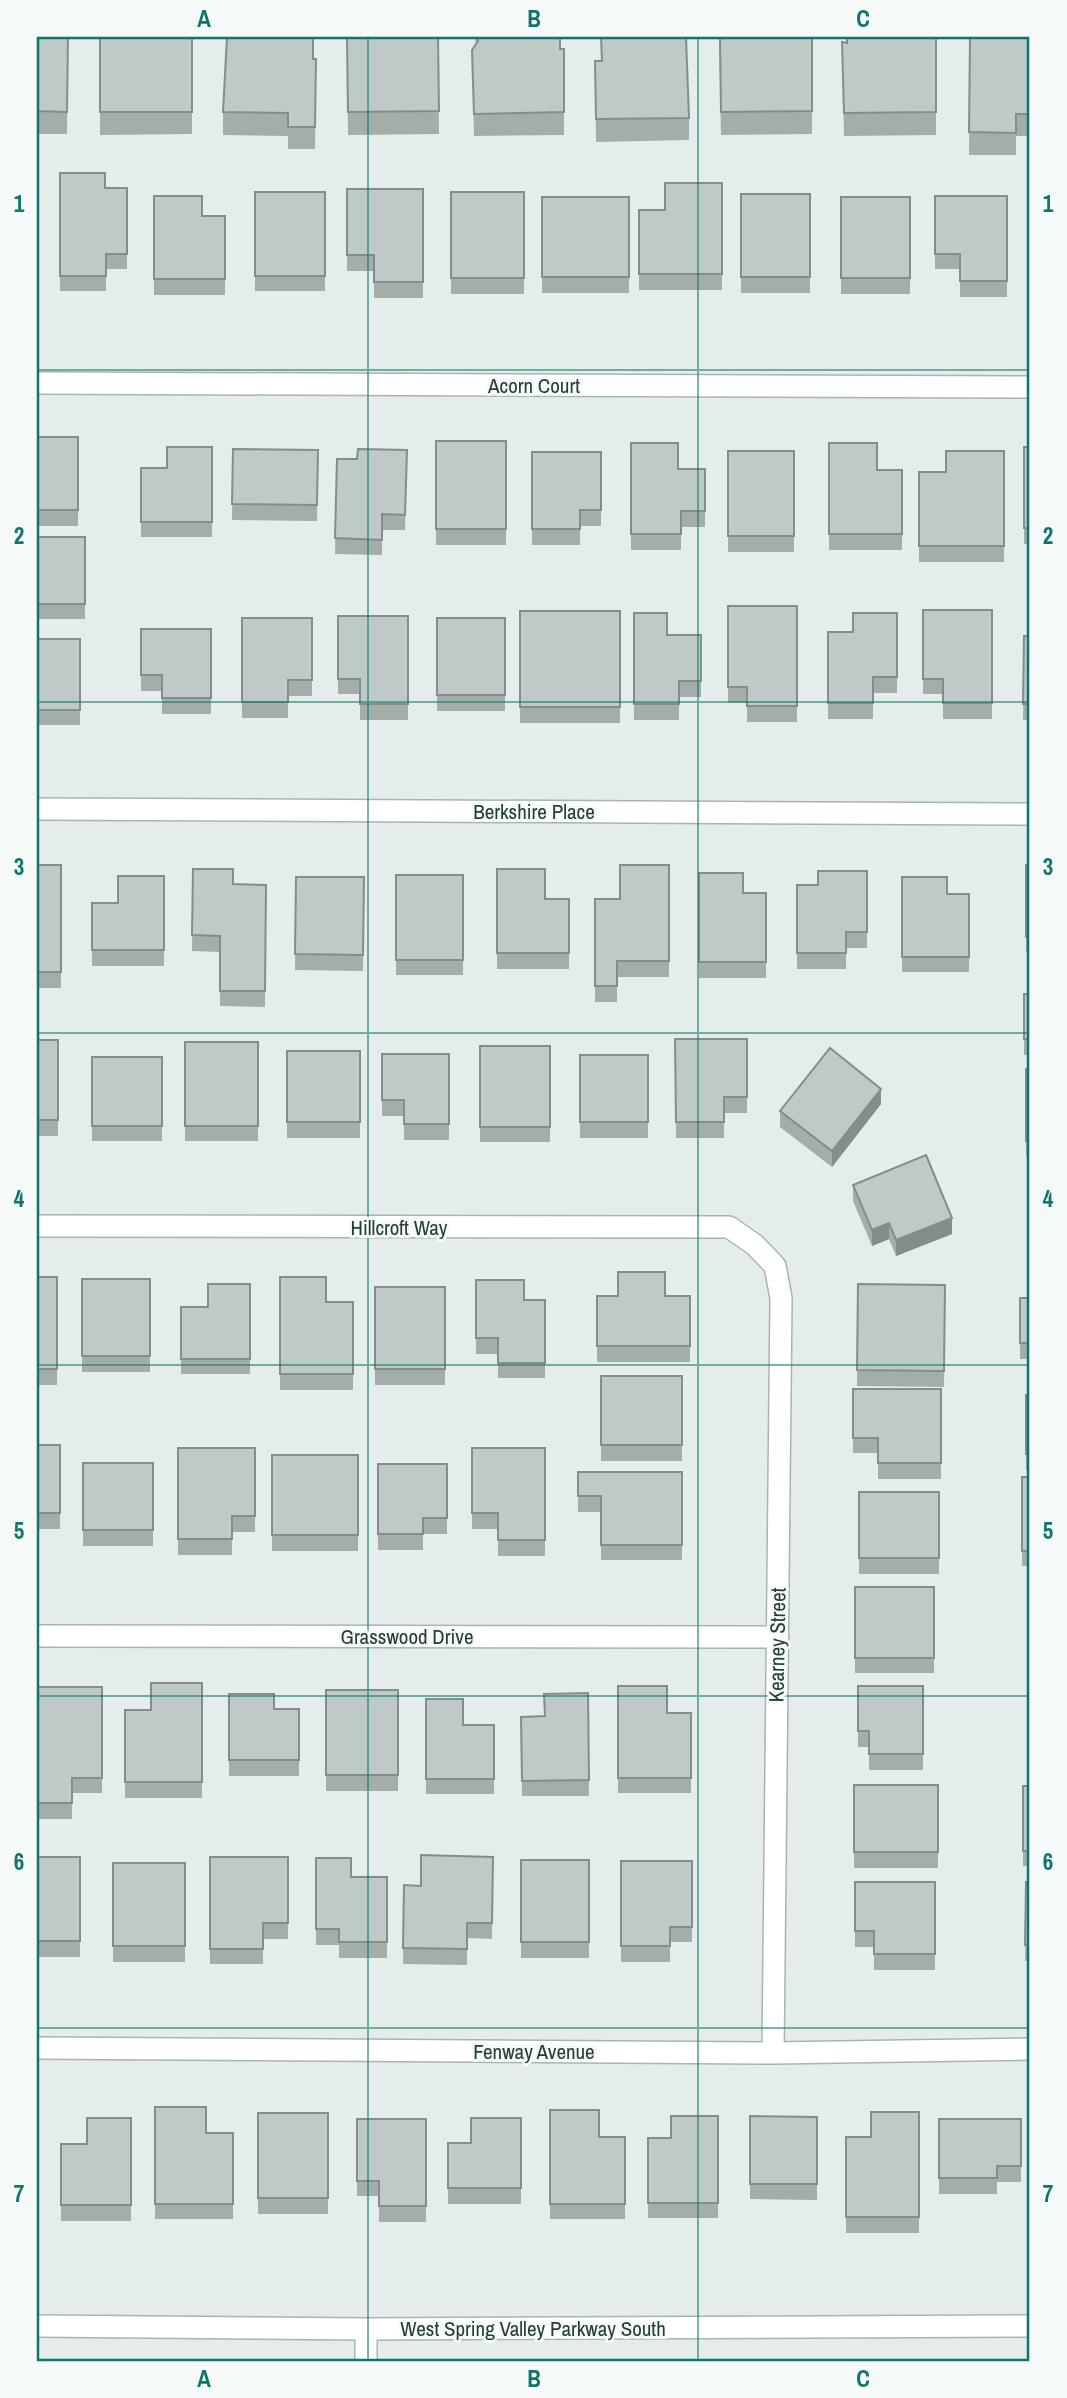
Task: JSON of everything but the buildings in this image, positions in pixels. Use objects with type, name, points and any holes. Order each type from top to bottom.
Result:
[{"type":"street","name":"Acorn Court","points":[[37,383],[1030,387]]},
{"type":"street","name":"Berkshire Place","points":[[37,809],[1030,814]]},
{"type":"street","name":"Hillcroft Way","points":[[37,1226],[729,1227],[755,1245]]},
{"type":"street","name":"Kearney Street","points":[[755,1245],[775,1265],[781,1298],[773,2053]]},
{"type":"street","name":"Grasswood Drive","points":[[37,1636],[778,1637]]},
{"type":"street","name":"Fenway Avenue","points":[[37,2048],[773,2053],[1030,2049]]},
{"type":"street","name":"West Spring Valley Parkway South","points":[[37,2326],[366,2329],[1030,2326]]},
{"type":"street","points":[[366,2329],[366,2361]]}]
